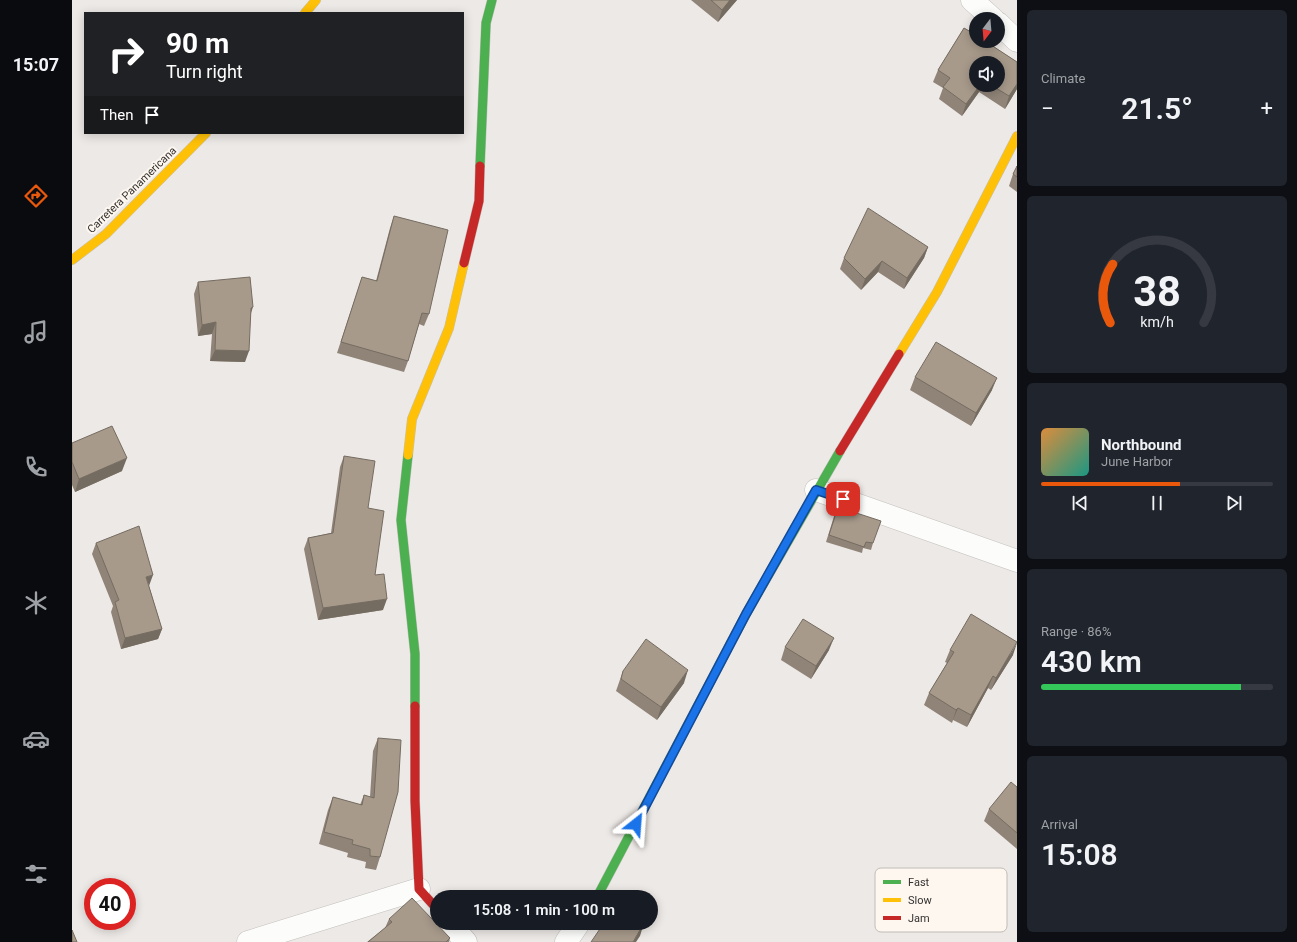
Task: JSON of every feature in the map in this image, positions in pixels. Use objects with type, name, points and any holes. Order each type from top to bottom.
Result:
[{"type":"main road","points":[[306,12],[316,0]]},
{"type":"main road","points":[[430,901],[420,889],[415,801],[415,654],[401,520],[412,419],[449,328],[479,201],[486,23],[492,0]]},
{"type":"main road","name":"Carretera Panamericana","points":[[72,260],[106,234],[205,134]]},
{"type":"main road","points":[[601,890],[746,614],[816,490],[937,292],[1017,136]]},
{"type":"street","points":[[972,0],[985,12]]},
{"type":"street","points":[[1005,30],[1017,41]]},
{"type":"street","points":[[816,490],[1017,561]]},
{"type":"street","points":[[248,942],[420,889]]},
{"type":"street","points":[[455,930],[466,942]]},
{"type":"street","points":[[566,942],[574,930]]},
{"type":"building","points":[[711,0],[730,0],[722,10]]},
{"type":"building","points":[[964,28],[969,31],[969,48],[996,48],[1017,62],[1017,84],[1009,96],[1002,92],[1005,92],[1005,56],[969,56],[969,92],[975,92],[966,104],[943,87],[950,78],[938,70]]},
{"type":"building","points":[[1017,166],[1017,177],[1013,174]]},
{"type":"building","points":[[868,208],[928,247],[907,278],[882,261],[865,279],[844,258]]},
{"type":"building","points":[[394,216],[448,230],[429,314],[422,313],[408,361],[341,342],[362,277],[377,281]]},
{"type":"building","points":[[250,277],[253,307],[251,308],[249,351],[215,350],[216,322],[202,325],[198,282]]},
{"type":"building","points":[[936,342],[997,378],[976,413],[915,377]]},
{"type":"building","points":[[112,426],[127,458],[79,479],[72,462],[72,443]]},
{"type":"building","points":[[344,456],[375,461],[368,508],[384,511],[375,575],[384,574],[387,599],[323,608],[308,538],[333,533]]},
{"type":"building","points":[[838,507],[881,521],[873,543],[866,542],[864,547],[829,535]]},
{"type":"building","points":[[139,526],[153,575],[146,577],[162,629],[125,638],[115,602],[119,600],[96,543]]},
{"type":"building","points":[[971,614],[1017,642],[996,678],[993,676],[971,715],[958,708],[956,710],[929,693],[954,652],[950,650]]},
{"type":"building","points":[[803,619],[834,638],[816,666],[785,647]]},
{"type":"building","points":[[646,639],[688,670],[661,707],[621,679],[623,671]]},
{"type":"building","points":[[378,738],[401,740],[398,792],[380,857],[370,856],[370,849],[352,844],[353,840],[324,832],[333,797],[362,805],[364,795],[374,798]]},
{"type":"building","points":[[1011,782],[1017,787],[1017,833],[989,809]]},
{"type":"building","points":[[412,898],[430,917],[430,930],[442,930],[450,938],[446,942],[368,942],[392,922],[389,919]]},
{"type":"building","points":[[72,930],[77,942],[72,942]]},
{"type":"building","points":[[599,930],[640,930],[633,942],[591,942]]},
{"type":"traffic: fast","points":[[480,166],[486,23],[492,0]]},
{"type":"traffic: fast","points":[[601,890],[746,614],[840,451]]},
{"type":"traffic: fast","points":[[408,455],[401,520],[415,654],[415,706]]},
{"type":"traffic: slow","points":[[306,12],[316,0]]},
{"type":"traffic: slow","points":[[72,260],[106,234],[205,134]]},
{"type":"traffic: slow","points":[[899,354],[937,292],[1017,136]]},
{"type":"traffic: slow","points":[[408,455],[412,419],[449,328],[464,263]]},
{"type":"traffic: jam","points":[[464,263],[479,201],[480,166]]},
{"type":"traffic: jam","points":[[840,451],[899,354]]},
{"type":"traffic: jam","points":[[415,706],[415,801],[419,889],[430,901]]},
{"type":"route","points":[[636,824],[746,614],[816,490],[843,499]]}]
